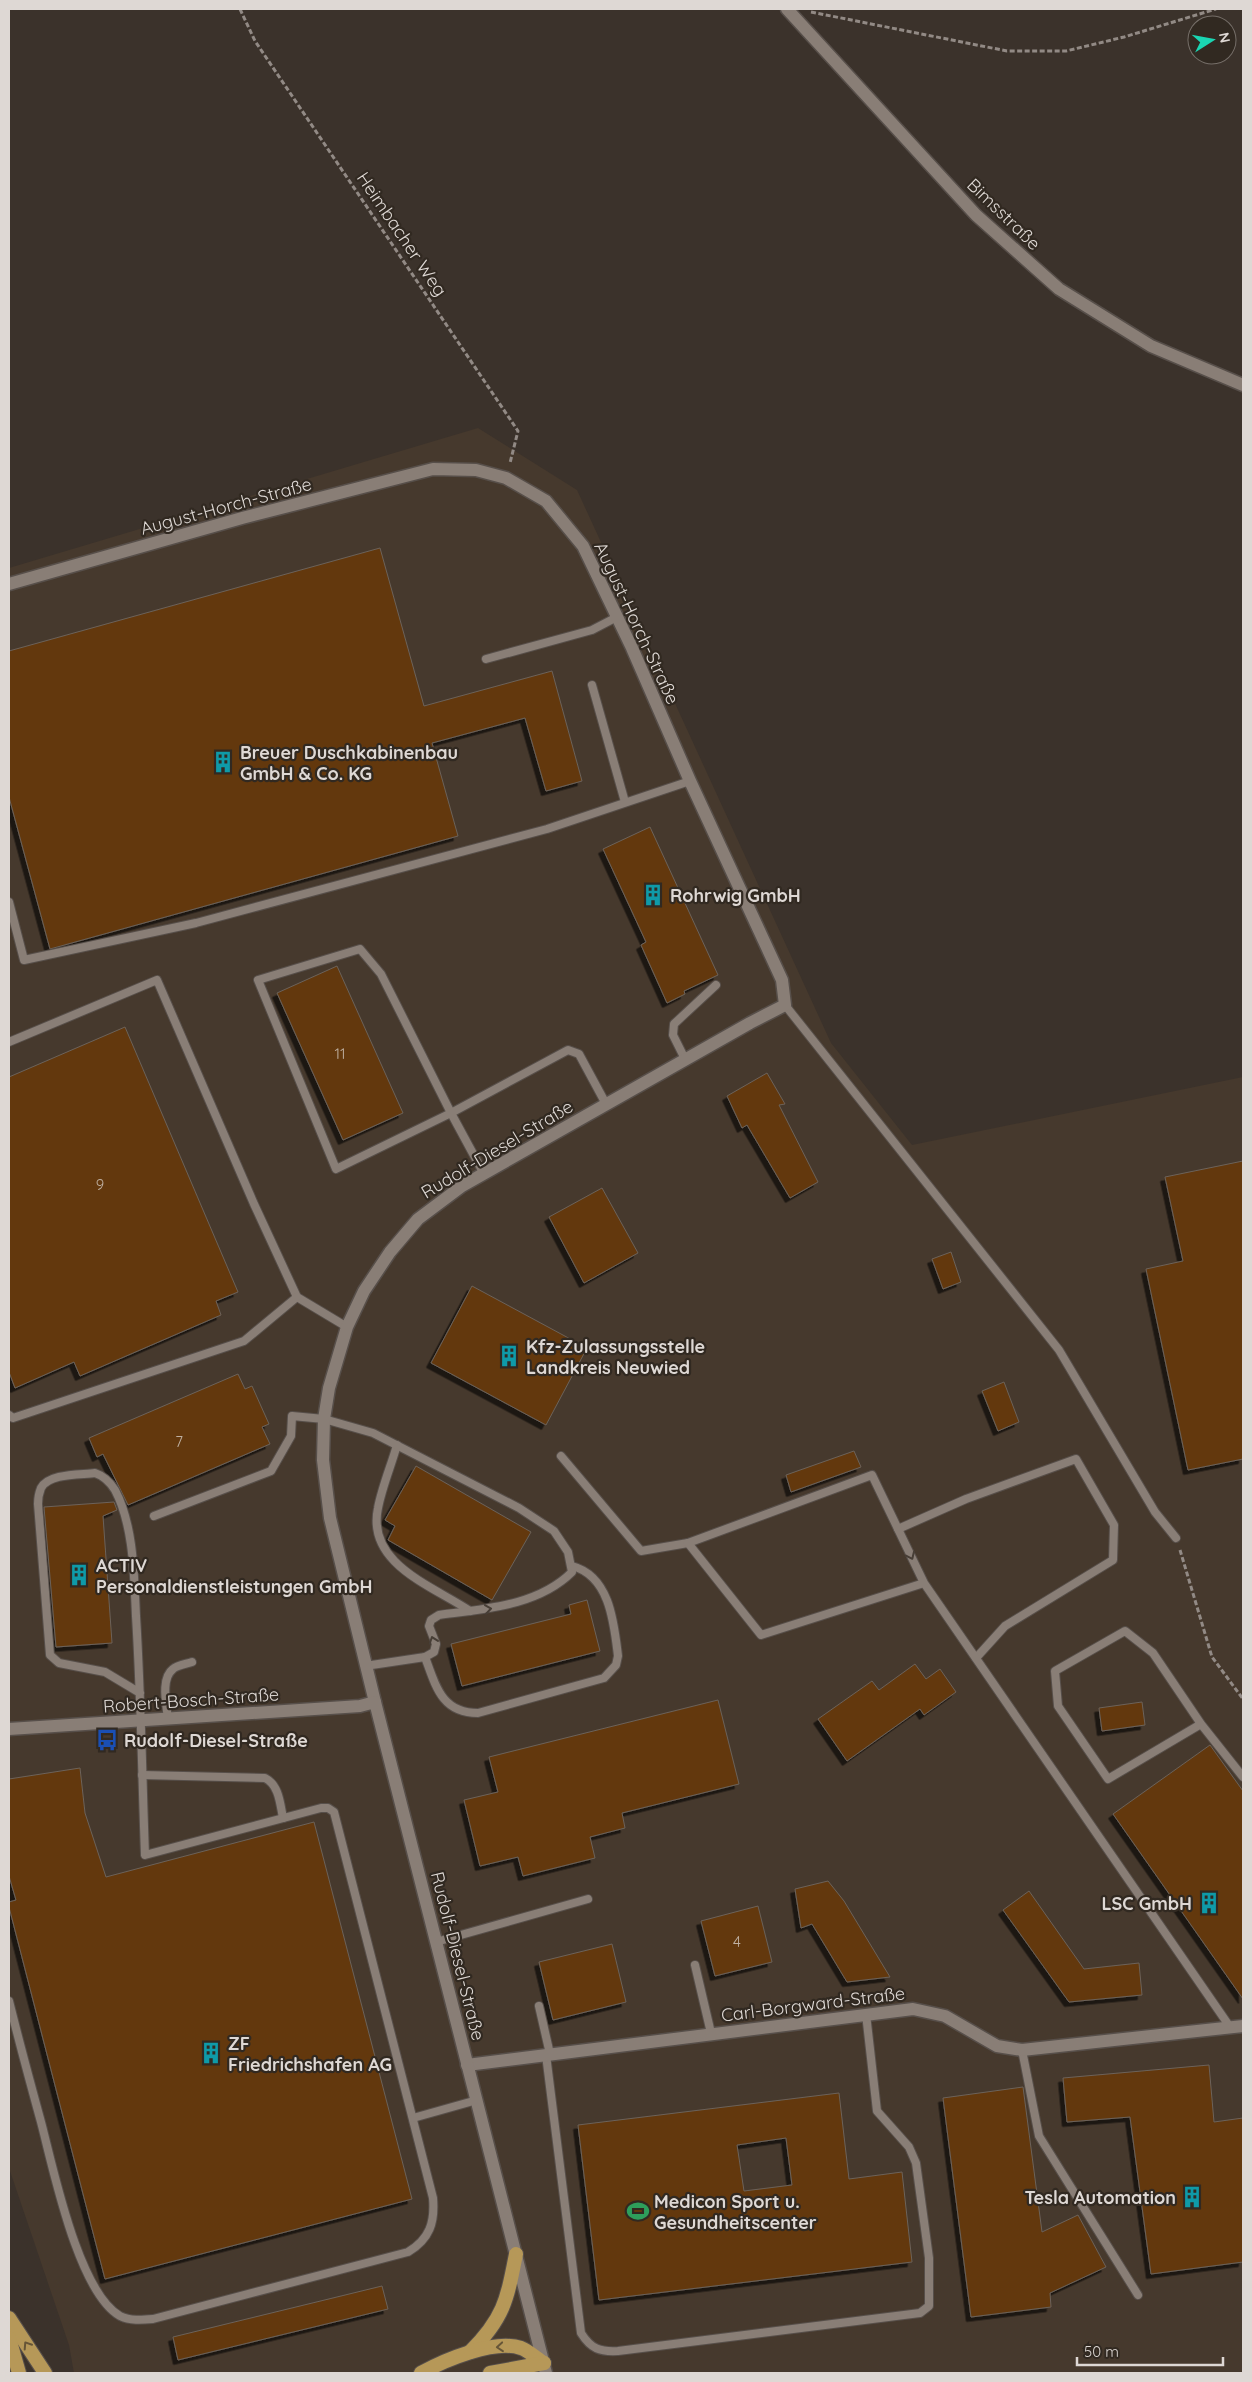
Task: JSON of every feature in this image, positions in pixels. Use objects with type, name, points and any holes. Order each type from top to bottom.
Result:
[{"type":"highway","points":[[469,2353],[491,2330],[503,2310],[516,2254]]},
{"type":"highway","points":[[9,2318],[45,2373]]},
{"type":"highway","points":[[9,2338],[19,2373]]},
{"type":"highway","points":[[421,2373],[469,2353],[510,2346],[528,2352],[545,2368]]},
{"type":"highway","points":[[490,2373],[545,2368]]},
{"type":"street","name":"Bimsstraße","points":[[786,9],[976,215],[1059,289],[1151,346],[1243,385]]},
{"type":"street","name":"August-Horch-Straße","points":[[9,584],[242,518],[433,469],[476,470],[506,478],[546,501],[583,546],[782,980],[785,1005]]},
{"type":"street","name":"Rudolf-Diesel-Straße","points":[[545,2368],[365,1666],[326,1496],[323,1460],[324,1419],[328,1388],[347,1327],[376,1272],[418,1219],[455,1191],[484,1174],[685,1059],[785,1005]]},
{"type":"street","name":"Robert-Bosch-Straße","points":[[9,1729],[141,1722],[360,1706],[375,1702]]},
{"type":"street","name":"Carl-Borgward-Straße","points":[[467,2065],[913,2009],[945,2016],[997,2046],[1022,2050],[1243,2026]]},
{"type":"lane","points":[[486,659],[592,630],[617,617]]},
{"type":"lane","points":[[592,685],[625,802]]},
{"type":"lane","points":[[9,902],[24,960],[196,923],[547,829],[690,782]]},
{"type":"lane","points":[[484,1174],[451,1114],[381,974],[360,949],[258,980],[336,1169],[451,1114],[568,1050],[579,1054],[606,1104]]},
{"type":"lane","points":[[9,1042],[157,980],[250,1196],[297,1297],[347,1327]]},
{"type":"lane","points":[[685,1059],[673,1035],[674,1024],[716,985]]},
{"type":"lane","points":[[785,1005],[1059,1350],[1155,1512],[1176,1538]]},
{"type":"lane","points":[[9,1416],[13,1418],[244,1341],[297,1297]]},
{"type":"lane","points":[[154,1516],[271,1471],[291,1436],[292,1416],[324,1419],[373,1433],[519,1508],[554,1531],[562,1541],[572,1566],[572,1572],[550,1588],[516,1602],[440,1615],[431,1620],[429,1626],[435,1648],[425,1657],[365,1666]]},
{"type":"lane","points":[[397,1445],[377,1508],[378,1530],[385,1551],[398,1566],[470,1611]]},
{"type":"lane","points":[[561,1456],[641,1551],[688,1543],[872,1475],[924,1583],[1230,2027]]},
{"type":"lane","points":[[898,1529],[966,1499],[1076,1459],[1114,1525],[1113,1560],[1005,1626],[976,1658]]},
{"type":"lane","points":[[9,2001],[65,2216],[85,2267],[110,2307],[120,2316],[135,2320],[153,2319],[408,2252],[420,2245],[430,2232],[435,2217],[433,2198],[334,1812],[328,1808],[321,1808],[145,1855],[140,1693],[132,1556],[122,1511],[115,1490],[105,1478],[95,1474],[56,1478],[47,1482],[41,1488],[38,1504],[50,1655],[59,1663],[104,1672],[140,1693]]},
{"type":"lane","points":[[688,1543],[761,1635],[924,1583]]},
{"type":"lane","points":[[425,1657],[432,1678],[446,1702],[456,1710],[466,1713],[478,1713],[604,1678],[616,1665],[618,1656],[606,1599],[598,1582],[581,1568],[572,1566]]},
{"type":"lane","points":[[1201,1724],[1108,1779],[1058,1706],[1055,1671],[1125,1631],[1152,1653],[1201,1724],[1243,1777]]},
{"type":"lane","points":[[168,1720],[166,1682],[168,1674],[175,1667],[192,1662]]},
{"type":"lane","points":[[142,1775],[265,1778],[272,1782],[277,1791],[283,1818]]},
{"type":"lane","points":[[436,1942],[588,1899]]},
{"type":"lane","points":[[695,1965],[711,2033]]},
{"type":"lane","points":[[539,2006],[548,2054],[581,2333],[594,2349],[618,2351],[920,2313],[928,2306],[930,2282],[916,2163],[908,2147],[878,2111],[866,2014]]},
{"type":"lane","points":[[1022,2050],[1039,2136],[1138,2295]]},
{"type":"lane","points":[[413,2118],[477,2100]]},
{"type":"path","name":"Heimbacher Weg","points":[[240,9],[255,41],[518,431],[506,478]]},
{"type":"path","points":[[803,11],[1007,51],[1066,51],[1124,37],[1216,9]]},
{"type":"path","points":[[1176,1538],[1212,1657],[1243,1699]]},
{"type":"shaded area","points":[[478,428],[577,490],[831,1043],[912,1145],[1243,1077],[1243,2373],[74,2373],[69,2345],[9,2168],[9,568]]},
{"type":"building","name":"Breuer Duschkabinenbau GmbH & Co. KG","points":[[380,548],[424,706],[552,671],[582,781],[546,791],[525,718],[432,743],[458,836],[50,949],[9,797],[9,651]]},
{"type":"building","name":"Rohrwig GmbH","points":[[650,827],[718,975],[684,991],[685,994],[667,1003],[641,945],[646,942],[603,849]]},
{"type":"building","points":[[337,966],[403,1113],[343,1140],[277,993]]},
{"type":"building","points":[[125,1027],[238,1292],[216,1301],[221,1315],[80,1376],[74,1362],[15,1388],[9,1372],[9,1077]]},
{"type":"building","points":[[767,1073],[785,1104],[779,1105],[818,1182],[790,1198],[747,1125],[742,1128],[727,1096]]},
{"type":"building","points":[[1243,1161],[1243,1459],[1188,1470],[1146,1269],[1183,1261],[1165,1177]]},
{"type":"building","points":[[602,1188],[638,1253],[584,1283],[549,1217]]},
{"type":"building","points":[[951,1252],[961,1282],[943,1289],[932,1259]]},
{"type":"building","name":"Kfz-Zulassungsstelle Landkreis Neuwied","points":[[472,1286],[587,1348],[546,1425],[431,1363]]},
{"type":"building","points":[[238,1374],[245,1389],[252,1386],[269,1424],[262,1427],[270,1444],[128,1505],[103,1454],[97,1457],[89,1438]]},
{"type":"building","points":[[1004,1382],[1019,1422],[998,1431],[982,1391]]},
{"type":"building","points":[[854,1451],[861,1467],[791,1492],[786,1475]]},
{"type":"building","points":[[416,1466],[531,1532],[492,1600],[388,1540],[395,1526],[385,1520]]},
{"type":"building","name":"ACTIV Personaldienstleistungen GmbH","points":[[114,1502],[117,1510],[103,1516],[112,1643],[56,1647],[44,1507]]},
{"type":"building","points":[[587,1600],[600,1651],[462,1686],[451,1644],[571,1614],[569,1605]]},
{"type":"building","points":[[915,1664],[926,1679],[940,1669],[956,1692],[924,1715],[920,1709],[847,1761],[818,1719],[872,1681],[879,1690]]},
{"type":"building","points":[[718,1700],[739,1784],[622,1813],[625,1828],[590,1837],[595,1858],[523,1876],[518,1857],[480,1866],[464,1800],[498,1792],[489,1757]]},
{"type":"building","points":[[1142,1702],[1145,1725],[1102,1731],[1099,1708]]},
{"type":"building","name":"LSC GmbH","points":[[1210,1745],[1243,1791],[1243,1999],[1113,1814]]},
{"type":"building","name":"ZF Friedrichshafen AG","points":[[80,1768],[85,1813],[106,1877],[314,1822],[412,2199],[105,2279],[9,1907],[9,1902],[16,1900],[9,1876],[9,1779]]},
{"type":"building","points":[[828,1881],[844,1901],[890,1977],[847,1982],[812,1924],[801,1928],[795,1889]]},
{"type":"building","points":[[1029,1891],[1084,1969],[1139,1963],[1142,1995],[1069,2002],[1003,1910]]},
{"type":"building","points":[[758,1906],[772,1962],[715,1976],[701,1921]]},
{"type":"building","points":[[612,1944],[626,2002],[553,2020],[539,1962]]},
{"type":"building","name":"Tesla Automation","points":[[1209,2065],[1214,2122],[1243,2118],[1243,2262],[1151,2274],[1130,2117],[1067,2122],[1063,2078]]},
{"type":"building","points":[[1023,2087],[1042,2232],[1078,2215],[1106,2267],[1050,2293],[1051,2307],[971,2317],[943,2098]]},
{"type":"building","points":[[839,2093],[849,2179],[902,2172],[912,2262],[599,2300],[578,2125]],"holes":[[[786,2138],[792,2185],[744,2191],[737,2145]]]},
{"type":"building","points":[[382,2286],[388,2309],[178,2360],[173,2337]]},
{"type":"place","name":"Breuer Duschkabinenbau GmbH & Co. KG","points":[[223,762]]},
{"type":"place","name":"Rohrwig GmbH","points":[[653,895]]},
{"type":"place","name":"Kfz-Zulassungsstelle Landkreis Neuwied","points":[[509,1356]]},
{"type":"place","name":"ACTIV Personaldienstleistungen GmbH","points":[[79,1575]]},
{"type":"place","name":"Rudolf-Diesel-Straße","points":[[107,1740]]},
{"type":"place","name":"LSC GmbH","points":[[1209,1903]]},
{"type":"place","name":"ZF Friedrichshafen AG","points":[[211,2053]]},
{"type":"place","name":"Tesla Automation","points":[[1192,2197]]},
{"type":"place","name":"Medicon Sport u. Gesundheitscenter","points":[[638,2211]]}]
